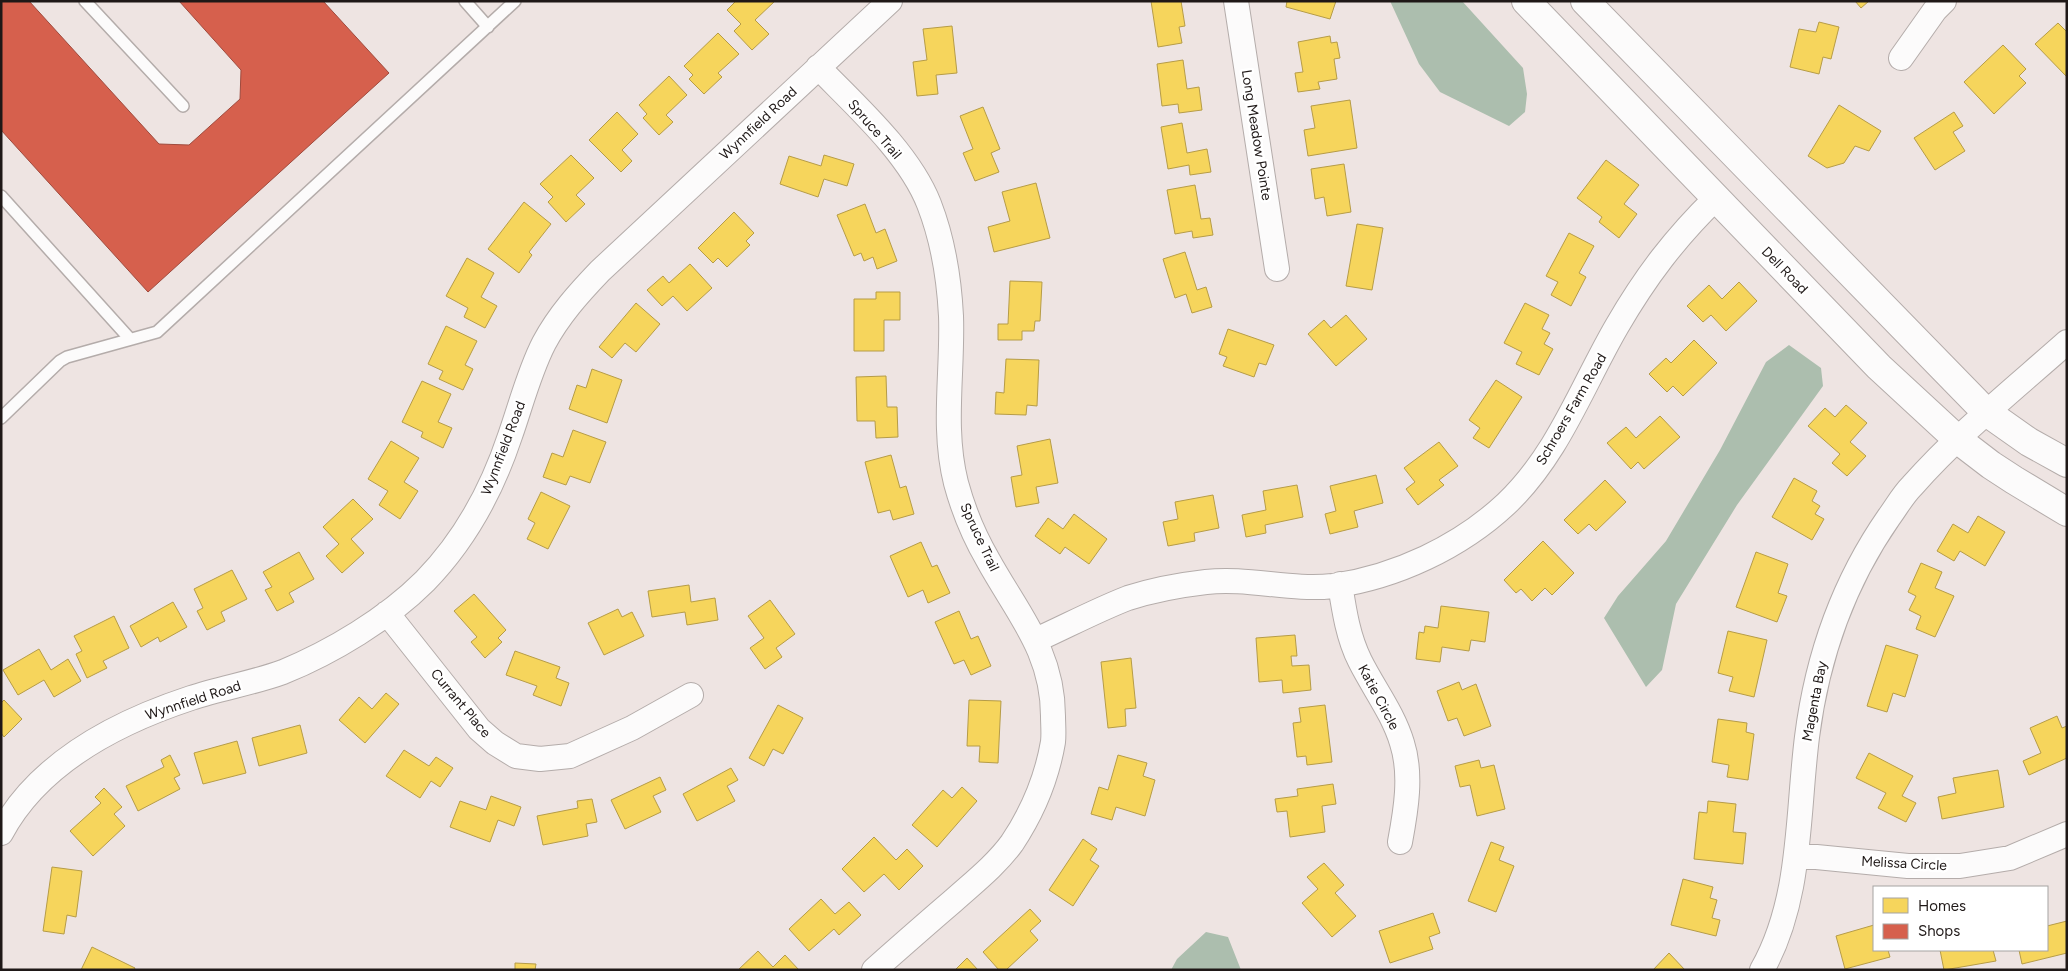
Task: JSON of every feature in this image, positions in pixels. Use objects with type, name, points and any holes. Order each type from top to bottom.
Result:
[{"type":"main road","name":"Dell Road","points":[[1526,1],[1879,367],[1957,438],[2014,480],[2067,512]]},
{"type":"main road","points":[[1585,1],[1985,411],[2029,442],[2067,463]]},
{"type":"street","name":"Wynnfield Road","points":[[1,833],[13,811],[37,782],[85,747],[136,718],[192,698],[285,671],[335,648],[387,613],[425,581],[460,538],[489,491],[544,344],[568,305],[600,270],[890,1]]},
{"type":"street","name":"Long Meadow Pointe","points":[[1236,1],[1277,269]]},
{"type":"street","points":[[1901,58],[1935,10],[1944,1]]},
{"type":"street","name":"Spruce Trail","points":[[818,67],[884,135],[908,167],[930,208],[941,238],[948,279],[951,318],[949,442],[956,483],[969,522],[987,559],[1036,640],[1045,662],[1053,702],[1053,740],[1044,776],[1030,813],[1011,844],[984,874],[874,970]]},
{"type":"street","name":"Schroers Farm Road","points":[[1036,640],[1092,613],[1130,598],[1167,588],[1208,581],[1334,586],[1383,575],[1428,556],[1470,533],[1506,504],[1538,468],[1564,427],[1616,327],[1642,284],[1671,245],[1716,198]]},
{"type":"street","name":"Magenta Bay","points":[[1762,970],[1771,954],[1785,914],[1794,872],[1806,738],[1815,684],[1830,631],[1851,580],[1879,532],[1910,487],[1985,411],[2003,398],[2067,342]]},
{"type":"street","name":"Katie Circle","points":[[1340,584],[1349,634],[1360,661],[1391,714],[1403,745],[1407,777],[1406,810],[1400,842]]},
{"type":"street","name":"Currant Place","points":[[387,613],[479,729],[495,743],[516,756],[540,759],[570,756],[632,728],[691,695]]},
{"type":"street","name":"Melissa Circle","points":[[1796,855],[1908,866],[1960,866],[2010,858],[2067,834]]},
{"type":"lane","points":[[85,1],[182,106]]},
{"type":"lane","points":[[465,1],[488,27]]},
{"type":"lane","points":[[1,418],[60,361],[67,357],[157,332],[515,1]]},
{"type":"lane","points":[[1,196],[130,339]]},
{"type":"shaded area","points":[[1390,1],[1462,1],[1523,68],[1527,94],[1525,112],[1509,126],[1440,92],[1419,64]]},
{"type":"shaded area","points":[[1789,345],[1821,368],[1823,386],[1737,505],[1676,604],[1662,670],[1646,687],[1604,618],[1618,596],[1666,541],[1720,450],[1766,362]]},
{"type":"shaded area","points":[[1206,932],[1228,937],[1241,970],[1171,970],[1177,959]]},
{"type":"building: Homes","points":[[736,1],[775,1],[755,20],[769,34],[752,50],[734,31],[741,24],[727,10]]},
{"type":"building: Homes","points":[[1151,1],[1181,1],[1185,26],[1179,27],[1182,43],[1158,47]]},
{"type":"building: Homes","points":[[1287,1],[1336,1],[1330,19],[1286,7]]},
{"type":"building: Homes","points":[[1855,1],[1869,1],[1861,8]]},
{"type":"building: Homes","points":[[1819,22],[1839,27],[1831,59],[1823,57],[1819,74],[1790,67],[1799,29],[1816,32]]},
{"type":"building: Homes","points":[[2058,23],[2067,32],[2067,77],[2035,44]]},
{"type":"building: Homes","points":[[952,26],[957,73],[936,75],[938,94],[917,96],[913,62],[927,60],[923,29]]},
{"type":"building: Homes","points":[[718,33],[739,54],[718,73],[722,77],[704,94],[689,79],[693,75],[684,66]]},
{"type":"building: Homes","points":[[1330,36],[1331,43],[1337,42],[1340,58],[1334,59],[1337,79],[1318,82],[1320,89],[1298,92],[1295,73],[1303,72],[1298,42]]},
{"type":"building: Homes","points":[[2003,45],[2026,69],[2019,76],[2026,83],[1994,114],[1964,82]]},
{"type":"building: Homes","points":[[1183,60],[1187,89],[1199,87],[1202,110],[1179,113],[1178,104],[1162,106],[1157,64]]},
{"type":"building: Homes","points":[[669,76],[687,95],[666,115],[673,122],[659,135],[643,118],[647,114],[639,105]]},
{"type":"building: Homes","points":[[1350,100],[1357,148],[1308,156],[1304,130],[1315,128],[1311,106]]},
{"type":"building: Homes","points":[[1839,105],[1881,131],[1869,151],[1855,146],[1844,163],[1827,168],[1808,156]]},
{"type":"building: Homes","points":[[983,107],[1000,149],[991,153],[999,172],[975,181],[963,153],[973,149],[960,116]]},
{"type":"building: Homes","points":[[617,112],[638,134],[622,150],[632,161],[621,172],[589,140]]},
{"type":"building: Homes","points":[[1954,112],[1963,126],[1953,132],[1965,151],[1935,170],[1914,138]]},
{"type":"building: Homes","points":[[1182,123],[1187,153],[1207,149],[1211,172],[1190,175],[1189,165],[1168,169],[1161,127]]},
{"type":"building: Homes","points":[[571,155],[594,178],[576,195],[585,204],[566,222],[548,202],[553,197],[540,184]]},
{"type":"building: Homes","points":[[824,155],[854,164],[847,186],[824,179],[818,197],[780,184],[789,156],[821,166]]},
{"type":"building: Homes","points":[[1606,160],[1639,185],[1624,204],[1637,214],[1619,238],[1599,222],[1602,217],[1577,198]]},
{"type":"building: Homes","points":[[1344,164],[1351,212],[1327,216],[1324,197],[1315,199],[1311,169]]},
{"type":"building: Homes","points":[[1036,183],[1050,238],[994,252],[988,227],[1010,221],[1002,192]]},
{"type":"building: Homes","points":[[1195,185],[1201,219],[1210,218],[1213,235],[1193,238],[1192,231],[1175,234],[1167,190]]},
{"type":"building: Homes","points":[[524,202],[551,224],[529,252],[532,255],[519,273],[488,249]]},
{"type":"building: Homes","points":[[865,204],[876,233],[885,229],[897,261],[877,269],[873,257],[864,261],[861,253],[854,256],[837,215]]},
{"type":"building: Homes","points":[[734,212],[754,233],[746,241],[750,245],[727,267],[718,258],[713,263],[698,248]]},
{"type":"building: Homes","points":[[1357,224],[1383,228],[1372,290],[1346,286]]},
{"type":"building: Homes","points":[[1569,233],[1594,246],[1579,273],[1586,277],[1571,306],[1551,295],[1558,282],[1546,276]]},
{"type":"building: Homes","points":[[1185,252],[1197,290],[1206,287],[1212,307],[1192,313],[1186,294],[1175,298],[1163,259]]},
{"type":"building: Homes","points":[[467,258],[494,273],[481,297],[497,306],[485,328],[464,317],[468,308],[446,296]]},
{"type":"building: Homes","points":[[690,264],[712,288],[687,311],[673,296],[662,306],[647,290],[663,276],[669,283]]},
{"type":"building: Homes","points":[[1010,281],[1042,282],[1040,321],[1035,321],[1034,331],[1022,331],[1022,340],[998,340],[998,324],[1008,324]]},
{"type":"building: Homes","points":[[1739,282],[1757,301],[1726,331],[1711,315],[1703,322],[1687,306],[1709,285],[1722,299]]},
{"type":"building: Homes","points":[[876,292],[900,292],[900,320],[884,320],[884,351],[854,351],[854,299],[876,299]]},
{"type":"building: Homes","points":[[636,303],[660,324],[636,352],[625,343],[612,358],[599,347]]},
{"type":"building: Homes","points":[[1525,303],[1549,315],[1542,329],[1550,333],[1544,344],[1553,349],[1539,375],[1516,364],[1522,352],[1504,343]]},
{"type":"building: Homes","points":[[1346,315],[1367,339],[1336,366],[1308,334],[1324,320],[1331,328]]},
{"type":"building: Homes","points":[[446,326],[477,341],[465,365],[473,369],[463,390],[439,379],[443,371],[428,364]]},
{"type":"building: Homes","points":[[1228,329],[1274,345],[1266,365],[1259,363],[1254,377],[1223,366],[1227,357],[1219,354]]},
{"type":"building: Homes","points":[[1694,340],[1717,363],[1683,396],[1673,386],[1667,392],[1649,374],[1666,358],[1671,363]]},
{"type":"building: Homes","points":[[1006,359],[1039,360],[1037,406],[1027,405],[1026,415],[995,414],[996,392],[1004,393]]},
{"type":"building: Homes","points":[[592,369],[622,380],[607,423],[569,409],[577,385],[586,388]]},
{"type":"building: Homes","points":[[886,376],[887,407],[897,407],[898,437],[876,438],[875,421],[857,421],[856,377]]},
{"type":"building: Homes","points":[[1496,380],[1522,397],[1489,448],[1473,438],[1480,428],[1469,420]]},
{"type":"building: Homes","points":[[422,381],[451,394],[438,422],[452,428],[443,448],[421,437],[423,432],[402,422]]},
{"type":"building: Homes","points":[[1846,405],[1867,423],[1850,442],[1866,456],[1847,476],[1832,463],[1840,454],[1808,426],[1825,408],[1835,417]]},
{"type":"building: Homes","points":[[1660,416],[1680,437],[1644,469],[1638,462],[1631,469],[1607,443],[1626,427],[1636,438]]},
{"type":"building: Homes","points":[[573,430],[606,442],[590,483],[570,476],[566,485],[543,477],[552,453],[563,457]]},
{"type":"building: Homes","points":[[1050,439],[1058,483],[1036,487],[1039,503],[1016,507],[1011,477],[1022,475],[1017,446]]},
{"type":"building: Homes","points":[[391,441],[419,458],[404,482],[418,491],[400,519],[379,505],[388,491],[368,479]]},
{"type":"building: Homes","points":[[1439,442],[1458,466],[1439,480],[1444,485],[1418,505],[1406,489],[1415,482],[1404,468]]},
{"type":"building: Homes","points":[[891,455],[900,488],[906,486],[914,514],[893,520],[890,510],[878,513],[865,462]]},
{"type":"building: Homes","points":[[1376,475],[1383,503],[1354,511],[1358,527],[1330,534],[1325,514],[1336,511],[1330,486]]},
{"type":"building: Homes","points":[[1794,478],[1817,491],[1812,501],[1820,506],[1815,514],[1824,519],[1812,540],[1772,517]]},
{"type":"building: Homes","points":[[1605,480],[1626,502],[1596,531],[1589,524],[1578,534],[1564,520]]},
{"type":"building: Homes","points":[[1297,485],[1303,517],[1265,525],[1266,533],[1246,537],[1242,515],[1266,510],[1263,491]]},
{"type":"building: Homes","points":[[541,492],[570,506],[548,549],[527,539],[535,523],[528,519]]},
{"type":"building: Homes","points":[[1213,495],[1219,528],[1194,533],[1195,541],[1168,546],[1163,522],[1178,519],[1175,502]]},
{"type":"building: Homes","points":[[353,499],[373,519],[351,539],[364,553],[342,573],[326,556],[339,544],[323,527]]},
{"type":"building: Homes","points":[[1074,514],[1107,539],[1089,564],[1065,547],[1060,554],[1035,536],[1048,518],[1063,529]]},
{"type":"building: Homes","points":[[1978,516],[2005,532],[1985,566],[1960,551],[1954,561],[1937,551],[1953,524],[1968,533]]},
{"type":"building: Homes","points":[[1543,541],[1574,573],[1552,595],[1545,588],[1532,601],[1521,589],[1516,593],[1504,580]]},
{"type":"building: Homes","points":[[921,542],[932,567],[937,565],[950,593],[928,603],[923,590],[908,597],[890,556]]},
{"type":"building: Homes","points":[[299,552],[314,579],[289,593],[294,602],[277,611],[265,590],[272,587],[263,572]]},
{"type":"building: Homes","points":[[1756,552],[1788,564],[1778,593],[1787,596],[1777,622],[1736,607]]},
{"type":"building: Homes","points":[[1921,563],[1942,572],[1935,588],[1954,596],[1935,637],[1916,629],[1921,616],[1909,610],[1916,596],[1908,592]]},
{"type":"building: Homes","points":[[232,570],[247,599],[221,612],[225,621],[207,630],[197,611],[203,608],[194,589]]},
{"type":"building: Homes","points":[[689,585],[691,602],[715,598],[718,620],[687,625],[685,612],[652,617],[648,591]]},
{"type":"building: Homes","points":[[474,594],[506,630],[498,638],[502,642],[485,658],[471,642],[477,637],[454,611]]},
{"type":"building: Homes","points":[[770,600],[795,634],[776,648],[782,657],[765,669],[750,648],[764,638],[748,616]]},
{"type":"building: Homes","points":[[173,602],[187,627],[160,642],[158,637],[141,647],[130,626]]},
{"type":"building: Homes","points":[[1441,606],[1489,612],[1485,642],[1471,640],[1469,651],[1442,647],[1440,662],[1416,659],[1419,632],[1424,633],[1425,626],[1438,628]]},
{"type":"building: Homes","points":[[618,609],[622,617],[632,612],[644,636],[604,655],[588,623]]},
{"type":"building: Homes","points":[[959,611],[971,639],[978,636],[991,666],[971,675],[964,660],[954,664],[935,622]]},
{"type":"building: Homes","points":[[114,616],[129,648],[103,661],[107,668],[87,678],[76,654],[82,651],[74,636]]},
{"type":"building: Homes","points":[[1728,631],[1767,640],[1754,697],[1729,691],[1733,677],[1718,673]]},
{"type":"building: Homes","points":[[1295,635],[1297,656],[1291,656],[1292,666],[1309,665],[1311,690],[1283,693],[1282,680],[1259,682],[1256,638]]},
{"type":"building: Homes","points":[[1886,645],[1918,655],[1905,697],[1893,693],[1887,712],[1867,706]]},
{"type":"building: Homes","points":[[39,649],[51,670],[68,659],[81,681],[54,697],[44,680],[18,695],[3,670]]},
{"type":"building: Homes","points":[[515,651],[560,667],[556,678],[569,683],[561,706],[533,695],[537,686],[506,675]]},
{"type":"building: Homes","points":[[1131,658],[1136,708],[1125,709],[1126,726],[1108,728],[1101,662]]},
{"type":"building: Homes","points":[[1459,682],[1462,690],[1476,684],[1491,726],[1464,736],[1457,718],[1448,721],[1437,691]]},
{"type":"building: Homes","points":[[386,693],[399,704],[365,743],[339,720],[359,697],[372,709]]},
{"type":"building: Homes","points":[[4,700],[22,719],[4,737],[1,733],[1,703]]},
{"type":"building: Homes","points":[[969,700],[1001,701],[998,763],[979,762],[980,746],[967,746]]},
{"type":"building: Homes","points":[[778,705],[803,718],[783,754],[773,749],[764,766],[749,758]]},
{"type":"building: Homes","points":[[1325,705],[1332,762],[1307,765],[1306,756],[1297,757],[1293,723],[1301,722],[1299,708]]},
{"type":"building: Homes","points":[[2057,716],[2062,728],[2067,726],[2067,758],[2029,775],[2023,761],[2041,753],[2030,728]]},
{"type":"building: Homes","points":[[1718,719],[1747,723],[1746,732],[1754,734],[1748,780],[1727,777],[1729,765],[1712,762]]},
{"type":"building: Homes","points":[[300,725],[307,753],[259,766],[252,738]]},
{"type":"building: Homes","points":[[237,741],[246,773],[203,784],[194,753]]},
{"type":"building: Homes","points":[[404,750],[429,766],[436,757],[453,768],[440,787],[431,781],[420,798],[386,776]]},
{"type":"building: Homes","points":[[1869,753],[1913,776],[1902,796],[1916,803],[1906,822],[1878,808],[1886,793],[1856,778]]},
{"type":"building: Homes","points":[[170,755],[180,775],[174,778],[180,789],[138,811],[126,786],[164,767],[161,760]]},
{"type":"building: Homes","points":[[1118,755],[1147,763],[1143,776],[1155,780],[1145,816],[1116,807],[1112,820],[1091,814],[1099,787],[1108,790]]},
{"type":"building: Homes","points":[[1479,760],[1481,768],[1494,765],[1505,809],[1477,816],[1470,785],[1460,787],[1455,766]]},
{"type":"building: Homes","points":[[731,768],[738,780],[727,786],[735,801],[697,821],[683,794]]},
{"type":"building: Homes","points":[[1998,770],[2004,807],[1942,819],[1938,797],[1956,793],[1953,778]]},
{"type":"building: Homes","points":[[660,777],[666,790],[653,796],[661,812],[625,829],[611,800]]},
{"type":"building: Homes","points":[[1333,784],[1336,804],[1322,806],[1325,832],[1290,837],[1287,811],[1277,812],[1275,799],[1298,796],[1297,789]]},
{"type":"building: Homes","points":[[962,787],[977,801],[937,847],[912,825],[943,790],[952,798]]},
{"type":"building: Homes","points":[[104,788],[122,807],[114,814],[125,826],[93,856],[70,831],[101,803],[95,797]]},
{"type":"building: Homes","points":[[491,796],[521,807],[514,826],[498,820],[490,842],[450,827],[460,801],[486,810]]},
{"type":"building: Homes","points":[[592,799],[597,822],[586,824],[588,836],[543,845],[537,816],[578,808],[577,801]]},
{"type":"building: Homes","points":[[1708,801],[1736,804],[1733,832],[1746,833],[1743,864],[1694,859],[1699,812],[1707,813]]},
{"type":"building: Homes","points":[[874,837],[896,860],[907,849],[923,866],[899,890],[884,874],[864,892],[842,869]]},
{"type":"building: Homes","points":[[1083,839],[1097,849],[1090,860],[1099,866],[1073,906],[1049,890]]},
{"type":"building: Homes","points":[[1491,842],[1504,847],[1499,860],[1514,866],[1496,912],[1468,901]]},
{"type":"building: Homes","points":[[1324,863],[1344,885],[1335,893],[1356,916],[1332,937],[1302,903],[1318,889],[1307,877]]},
{"type":"building: Homes","points":[[52,867],[82,871],[76,917],[67,915],[64,934],[43,931]]},
{"type":"building: Homes","points":[[1683,879],[1713,887],[1710,898],[1717,900],[1712,918],[1720,920],[1716,936],[1671,925]]},
{"type":"building: Homes","points":[[821,899],[835,914],[849,902],[861,915],[839,935],[834,929],[809,951],[789,929]]},
{"type":"building: Homes","points":[[1030,909],[1041,921],[1030,931],[1038,940],[1006,970],[999,970],[983,952]]},
{"type":"building: Homes","points":[[1433,913],[1440,933],[1429,937],[1433,949],[1390,963],[1379,931]]},
{"type":"building: Homes","points":[[2067,921],[2067,953],[2022,964],[2019,951],[2048,951],[2048,926]]},
{"type":"building: Homes","points":[[1873,925],[1873,951],[1888,951],[1890,957],[1845,969],[1836,936]]},
{"type":"building: Homes","points":[[92,947],[135,968],[134,970],[81,970]]},
{"type":"building: Homes","points":[[758,951],[773,967],[785,955],[799,970],[738,970]]},
{"type":"building: Homes","points":[[1940,951],[1993,951],[1996,961],[1944,970]]},
{"type":"building: Homes","points":[[1669,953],[1685,970],[1653,970]]},
{"type":"building: Homes","points":[[967,958],[978,970],[955,970]]},
{"type":"building: Homes","points":[[515,963],[536,964],[535,970],[515,970]]},
{"type":"building: Shops","points":[[1,1],[29,1],[159,144],[189,145],[240,99],[241,70],[179,1],[323,1],[389,73],[148,292],[1,130]]}]
